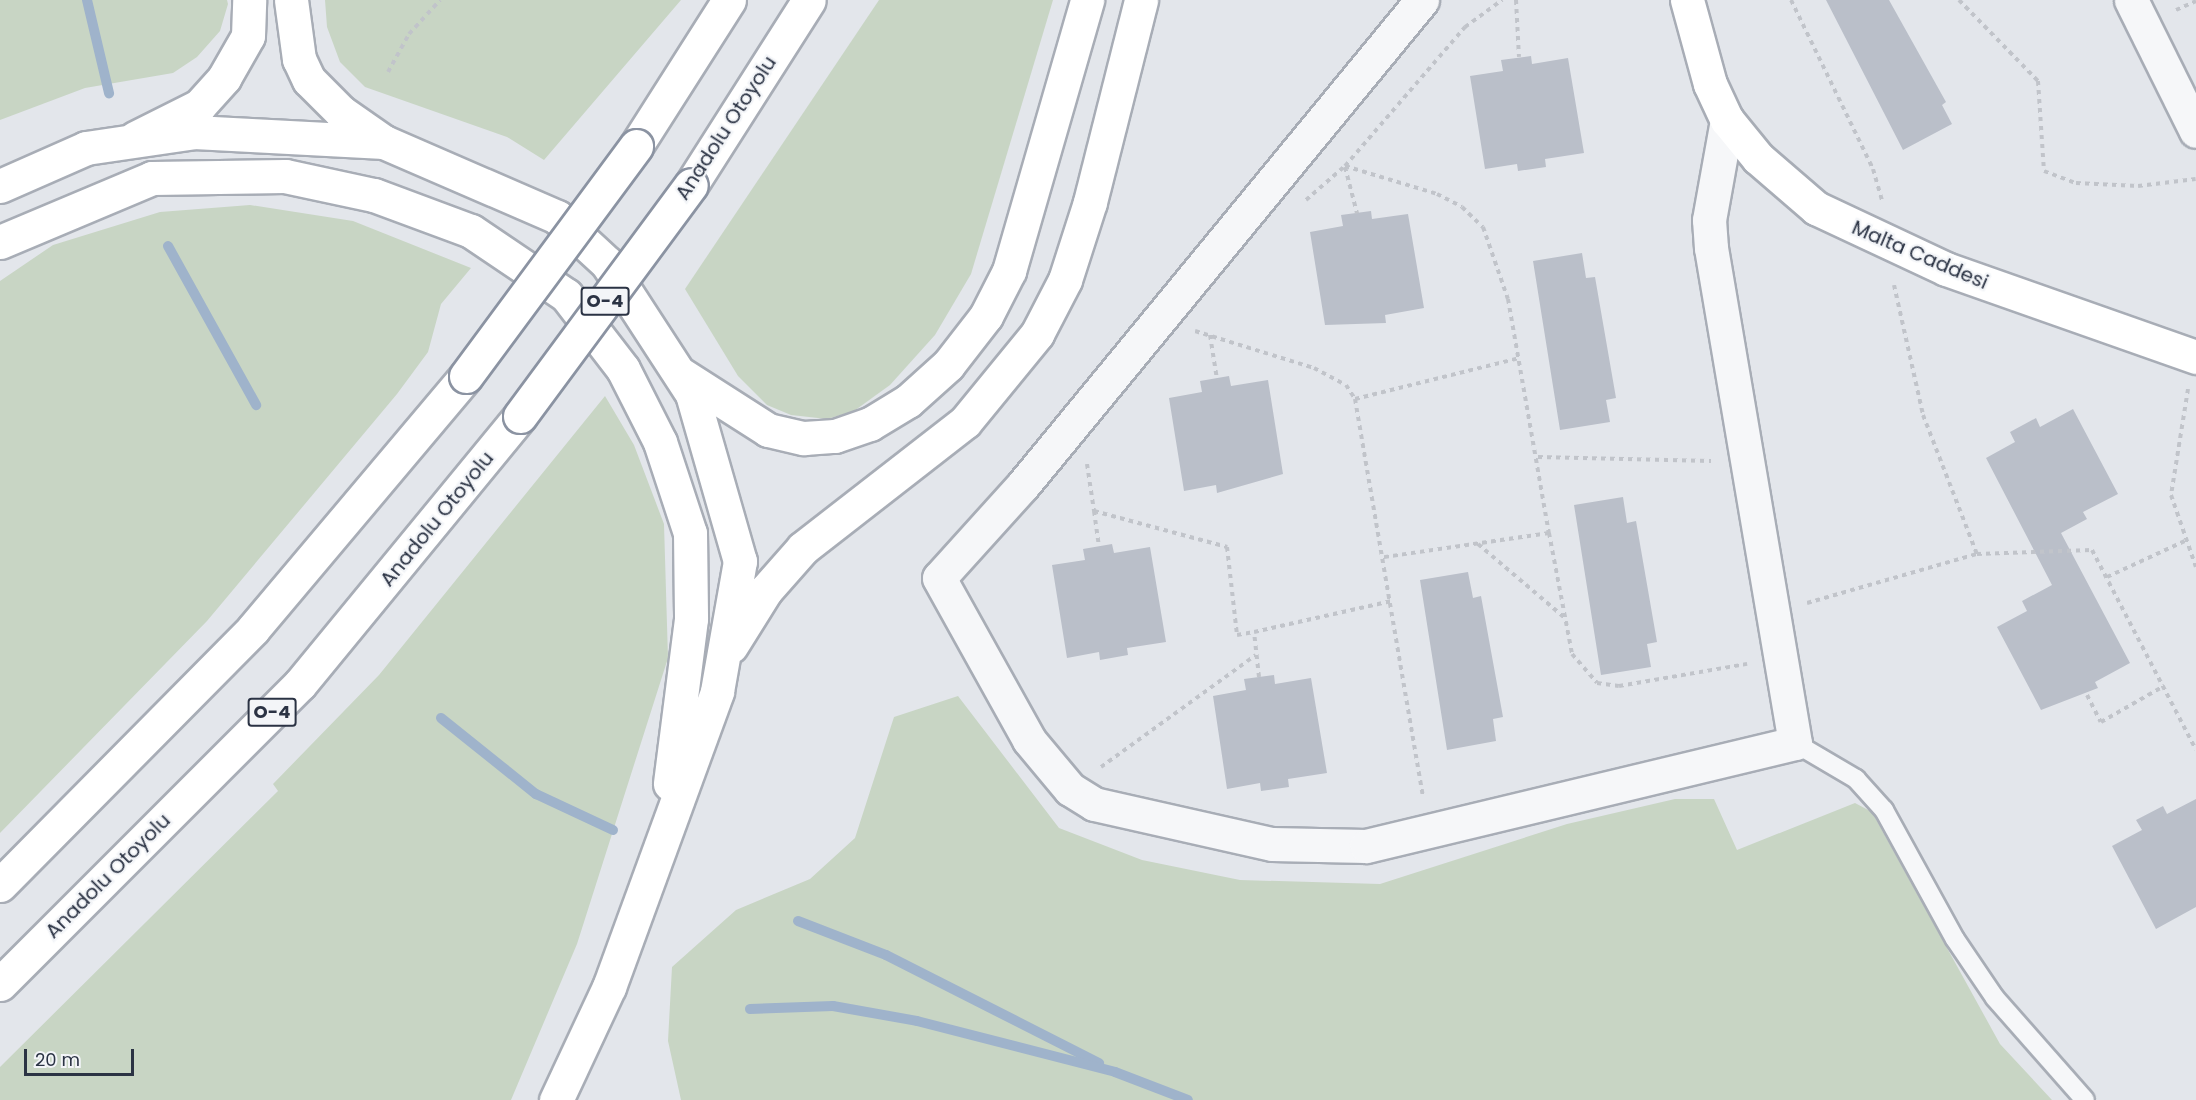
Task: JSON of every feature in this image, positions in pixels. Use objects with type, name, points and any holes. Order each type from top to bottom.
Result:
[{"type":"main road","points":[[128,142],[199,106],[224,78],[248,36],[249,0]]},
{"type":"main road","points":[[291,0],[299,59],[309,80],[340,112],[384,142],[557,217],[607,263],[692,394],[720,481],[740,561],[717,692],[609,987],[556,1100]]},
{"type":"main road","points":[[0,885],[253,629],[466,376],[636,146],[729,0]]},
{"type":"main road","name":"Anadolu Otoyolu","points":[[0,984],[300,684],[520,416],[691,185],[809,0]]},
{"type":"main road","points":[[679,373],[768,430],[804,438],[836,436],[870,424],[908,401],[948,365],[986,316],[1009,271],[1088,0]]},
{"type":"main road","points":[[723,657],[766,590],[803,548],[965,422],[1037,334],[1065,280],[1090,202],[1141,0]]},
{"type":"main road","name":"Malta Caddesi","points":[[1687,0],[1710,84],[1726,120],[1758,158],[1816,208],[1891,247],[2195,356]]},
{"type":"main road","points":[[0,186],[86,148],[194,132],[384,142]]},
{"type":"main road","points":[[0,242],[152,178],[285,176],[374,195],[471,231],[566,295],[623,369],[660,442],[690,533],[691,619],[662,843]]},
{"type":"street","points":[[1422,0],[1023,485],[939,578],[1029,740],[1070,789],[1094,804],[1138,818],[1272,844],[1366,846],[1430,834],[1795,743],[1710,238],[1726,120]]},
{"type":"street","points":[[2131,0],[2196,131]]},
{"type":"lane","points":[[1795,743],[1856,779],[1884,810],[1955,939],[1995,998],[2085,1100]]},
{"type":"path","points":[[388,72],[410,34],[440,0]]},
{"type":"path","points":[[1301,205],[1345,166],[1465,27],[1502,0]]},
{"type":"path","points":[[1516,0],[1519,57]]},
{"type":"path","points":[[1791,0],[1873,170],[1891,247],[1908,365],[1977,554]]},
{"type":"path","points":[[1959,0],[2038,81],[2043,171],[2076,183],[2138,186],[2196,179]]},
{"type":"path","points":[[1345,166],[1357,213]]},
{"type":"path","points":[[1345,166],[1437,194],[1474,217],[1491,246],[1520,358],[1572,654],[1597,684],[1619,686],[1780,658]]},
{"type":"path","points":[[1195,321],[1188,329],[1314,368],[1346,385],[1355,399],[1392,601],[1430,834]]},
{"type":"path","points":[[1210,335],[1217,378]]},
{"type":"path","points":[[2195,356],[2172,476],[2175,512],[2196,567]]},
{"type":"path","points":[[1355,399],[1520,358]]},
{"type":"path","points":[[1538,457],[1747,462]]},
{"type":"path","points":[[1086,459],[1099,546]]},
{"type":"path","points":[[1094,511],[1227,547],[1237,635],[1392,601]]},
{"type":"path","points":[[1384,557],[1549,533]]},
{"type":"path","points":[[2107,576],[2185,542]]},
{"type":"path","points":[[1478,544],[1565,618]]},
{"type":"path","points":[[1772,613],[1977,554],[2092,550],[2196,750]]},
{"type":"path","points":[[1254,632],[1259,677]]},
{"type":"path","points":[[1070,789],[1256,655]]},
{"type":"path","points":[[2087,694],[2101,722],[2164,686]]},
{"type":"green space","points":[[0,0],[227,0],[228,4],[220,31],[197,57],[173,73],[85,88],[0,120]]},
{"type":"green space","points":[[325,0],[681,0],[544,160],[507,137],[365,87],[340,62],[327,27]]},
{"type":"green space","points":[[879,0],[1053,0],[971,274],[935,335],[890,385],[854,411],[827,419],[791,415],[767,405],[738,376],[685,289]]},
{"type":"green space","points":[[250,205],[353,221],[471,268],[441,304],[428,352],[397,394],[207,621],[0,833],[0,281],[53,245],[160,212]]},
{"type":"green space","points":[[605,396],[634,445],[664,524],[668,658],[577,944],[511,1100],[0,1100],[0,1067],[278,791],[273,784],[379,675]]},
{"type":"green space","points":[[958,696],[1059,828],[1142,860],[1240,880],[1380,884],[1567,824],[1675,799],[1714,799],[1737,850],[1855,803],[1872,812],[2000,1044],[2052,1100],[681,1100],[668,1041],[672,967],[736,910],[810,879],[855,838],[894,717]]},
{"type":"building","points":[[1826,0],[1889,0],[1946,102],[1942,105],[1952,124],[1903,150]]},
{"type":"building","points":[[1531,56],[1532,64],[1568,58],[1584,153],[1545,159],[1546,167],[1518,171],[1517,164],[1485,169],[1470,76],[1503,71],[1501,60]]},
{"type":"building","points":[[1371,211],[1372,219],[1408,214],[1424,308],[1385,315],[1386,323],[1325,325],[1310,232],[1343,226],[1341,215]]},
{"type":"building","points":[[1582,253],[1586,278],[1595,277],[1616,398],[1606,400],[1610,422],[1560,430],[1533,261]]},
{"type":"building","points":[[1229,376],[1231,386],[1268,380],[1283,474],[1217,493],[1216,485],[1184,491],[1169,398],[1202,392],[1200,381]]},
{"type":"building","points":[[2073,409],[2118,494],[2083,512],[2087,519],[2061,533],[2130,663],[2095,682],[2098,688],[2041,710],[1997,627],[2027,611],[2022,601],[2052,585],[1986,458],[2015,442],[2010,432],[2036,418],[2040,427]]},
{"type":"building","points":[[1623,497],[1627,523],[1636,521],[1657,642],[1647,644],[1651,667],[1601,675],[1574,505]]},
{"type":"building","points":[[1112,544],[1114,553],[1150,547],[1166,642],[1127,648],[1128,655],[1100,660],[1099,652],[1067,658],[1052,565],[1085,560],[1083,549]]},
{"type":"building","points":[[1468,572],[1473,598],[1481,596],[1503,717],[1493,719],[1496,741],[1447,750],[1420,580]]},
{"type":"building","points":[[1274,675],[1275,684],[1311,678],[1327,773],[1288,779],[1289,787],[1261,791],[1260,783],[1227,789],[1213,696],[1246,690],[1244,679]]},
{"type":"building","points":[[2196,799],[2196,907],[2156,929],[2112,846],[2142,830],[2136,820],[2163,806],[2167,814]]},
{"type":"waterway","points":[[87,0],[109,93]]},
{"type":"waterway","points":[[168,246],[256,405]]},
{"type":"waterway","points":[[441,718],[536,794],[613,830]]},
{"type":"waterway","points":[[798,921],[886,955],[1099,1063]]},
{"type":"waterway","points":[[750,1009],[833,1006],[917,1021],[1115,1072],[1188,1100]]}]
